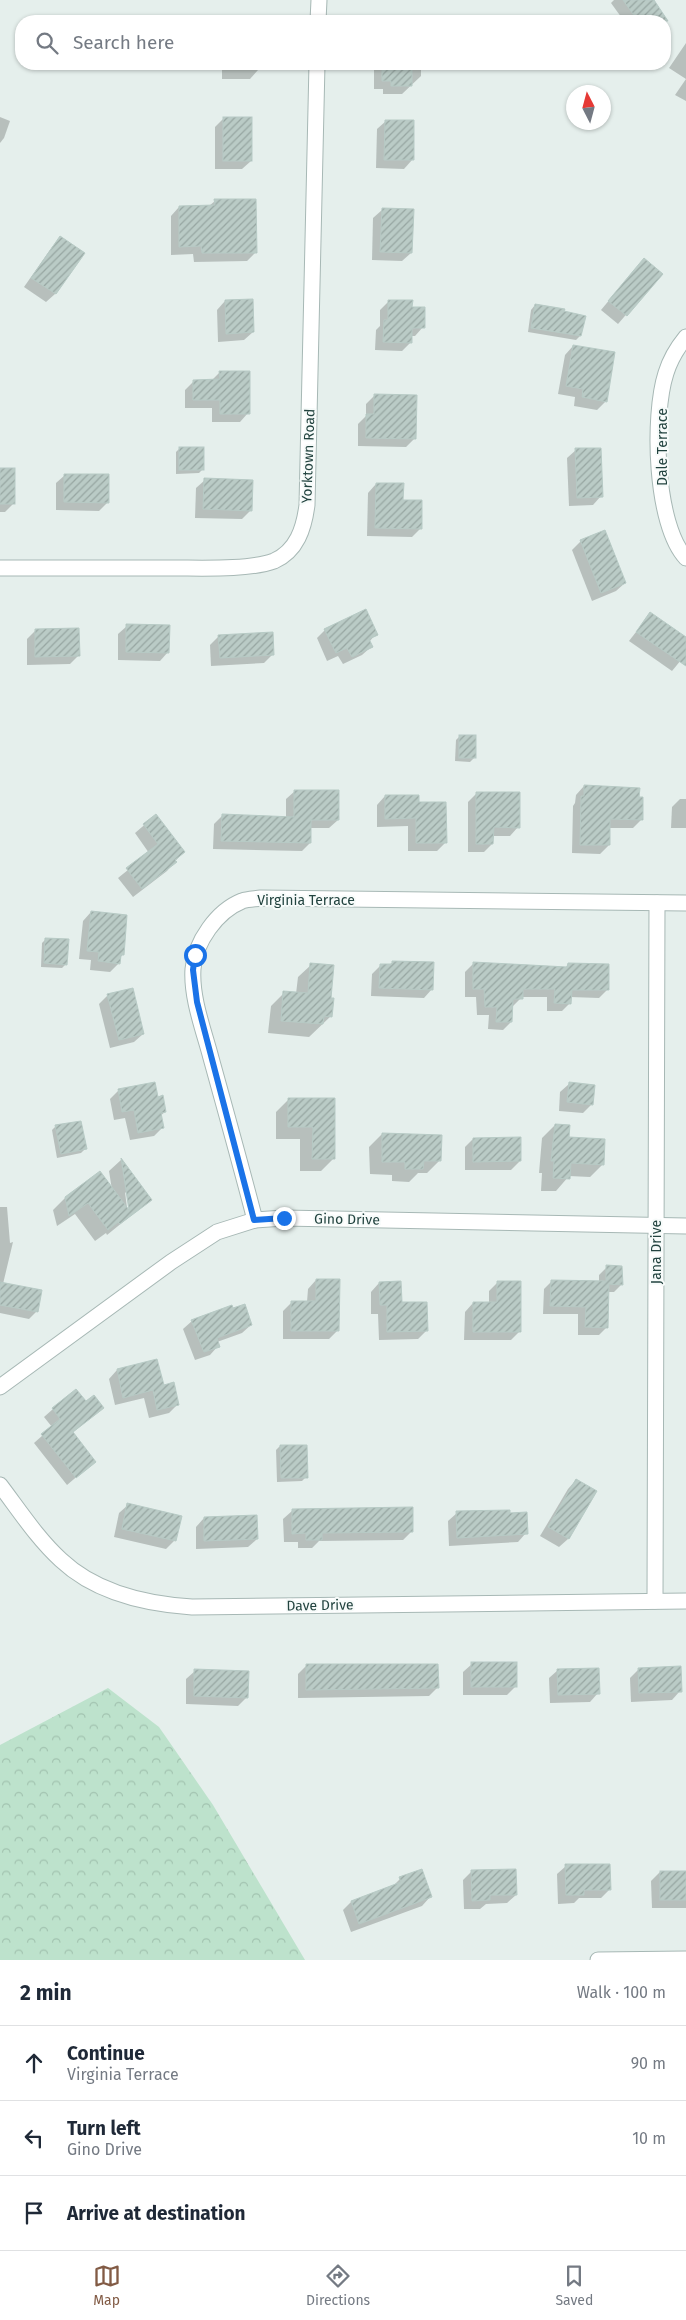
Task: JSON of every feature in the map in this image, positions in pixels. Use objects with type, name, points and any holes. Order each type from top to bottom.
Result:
[{"type":"street","points":[[318,15],[319,0]]},
{"type":"street","name":"Yorktown Road","points":[[0,568],[217,568],[274,560],[289,551],[299,538],[305,523],[307,505],[318,70]]},
{"type":"street","name":"Dale Terrace","points":[[686,337],[674,354],[665,375],[659,432],[664,514],[672,538],[686,558]]},
{"type":"street","name":"Virginia Terrace","points":[[254,1220],[199,1012],[193,970],[195,955],[202,940],[212,926],[230,908],[243,901],[261,898],[686,903]]},
{"type":"street","name":"Jana Drive","points":[[655,1602],[657,903]]},
{"type":"street","name":"Gino Drive","points":[[0,1387],[164,1268],[217,1232],[236,1224],[254,1220],[284,1218],[686,1226]]},
{"type":"street","name":"Dave Drive","points":[[0,1485],[45,1543],[61,1560],[78,1573],[103,1586],[148,1603],[192,1607],[686,1601]]},
{"type":"street","points":[[598,1960],[686,1959]]},
{"type":"green space","points":[[108,1688],[159,1727],[213,1805],[305,1960],[0,1960],[0,1745]]},
{"type":"building","points":[[623,0],[654,0],[664,15],[634,15]]},
{"type":"building","points":[[382,70],[412,70],[412,86],[391,86],[391,81],[382,81]]},
{"type":"building","points":[[223,117],[252,117],[252,161],[223,161]]},
{"type":"building","points":[[385,120],[414,120],[414,160],[384,160]]},
{"type":"building","points":[[214,199],[256,199],[257,253],[202,253],[201,246],[179,247],[179,206],[215,205]]},
{"type":"building","points":[[382,208],[414,209],[412,253],[380,252]]},
{"type":"building","points":[[60,236],[85,253],[56,294],[31,278]]},
{"type":"building","points":[[644,258],[663,274],[627,316],[608,301]]},
{"type":"building","points":[[253,299],[254,332],[226,334],[225,300]]},
{"type":"building","points":[[388,300],[413,300],[412,307],[425,307],[425,328],[412,328],[412,343],[383,342],[384,320],[388,320]]},
{"type":"building","points":[[535,304],[565,309],[564,311],[586,316],[581,336],[531,328]]},
{"type":"building","points":[[573,345],[615,352],[607,402],[582,397],[583,389],[566,386]]},
{"type":"building","points":[[219,371],[250,371],[250,414],[220,414],[220,400],[193,400],[193,380],[220,379]]},
{"type":"building","points":[[374,394],[417,395],[416,439],[366,438],[366,414],[374,414]]},
{"type":"building","points":[[179,447],[204,447],[204,470],[179,470]]},
{"type":"building","points":[[575,448],[601,448],[603,497],[577,498]]},
{"type":"building","points":[[0,468],[15,468],[15,504],[0,504]]},
{"type":"building","points":[[64,474],[109,474],[109,503],[64,502]]},
{"type":"building","points":[[204,478],[253,480],[252,511],[203,509]]},
{"type":"building","points":[[376,483],[404,483],[403,500],[422,500],[422,529],[375,528]]},
{"type":"building","points":[[605,530],[626,583],[601,593],[580,540]]},
{"type":"building","points":[[366,609],[378,635],[369,639],[373,647],[352,657],[347,648],[336,653],[324,629]]},
{"type":"building","points":[[650,612],[686,637],[686,666],[636,632]]},
{"type":"building","points":[[126,624],[170,625],[169,653],[126,652]]},
{"type":"building","points":[[79,628],[80,656],[35,657],[35,629]]},
{"type":"building","points":[[273,632],[274,655],[220,658],[218,635]]},
{"type":"building","points":[[459,735],[476,735],[476,758],[459,758]]},
{"type":"building","points":[[584,785],[640,788],[639,797],[643,797],[643,820],[610,819],[610,845],[580,845],[581,796],[584,796]]},
{"type":"building","points":[[294,790],[339,790],[339,820],[311,820],[311,843],[221,841],[222,814],[294,817]]},
{"type":"building","points":[[476,792],[520,792],[520,828],[494,827],[493,844],[476,844]]},
{"type":"building","points":[[385,795],[419,795],[419,802],[446,802],[447,843],[416,843],[416,818],[385,819]]},
{"type":"building","points":[[156,814],[185,852],[175,860],[177,862],[142,889],[126,868],[158,844],[143,824]]},
{"type":"building","points":[[91,911],[127,915],[124,955],[121,955],[120,964],[98,961],[99,952],[87,951]]},
{"type":"building","points":[[45,938],[69,939],[67,965],[44,963]]},
{"type":"building","points":[[392,961],[434,962],[433,990],[379,988],[380,964],[392,964]]},
{"type":"building","points":[[473,962],[567,967],[568,963],[609,964],[609,990],[572,990],[571,1004],[554,1003],[555,989],[523,989],[523,999],[513,999],[512,1022],[496,1022],[497,1007],[485,1007],[484,989],[473,989]]},
{"type":"building","points":[[310,963],[334,965],[331,998],[334,998],[332,1017],[324,1016],[323,1024],[281,1021],[283,991],[308,993]]},
{"type":"building","points":[[133,988],[144,1034],[119,1040],[107,994]]},
{"type":"building","points":[[155,1082],[158,1097],[163,1095],[166,1112],[161,1113],[164,1128],[138,1133],[134,1110],[122,1112],[118,1089]]},
{"type":"building","points":[[569,1082],[595,1085],[593,1105],[567,1102]]},
{"type":"building","points":[[288,1098],[335,1098],[335,1159],[312,1159],[313,1127],[288,1127]]},
{"type":"building","points":[[81,1121],[87,1149],[61,1154],[55,1125]]},
{"type":"building","points":[[555,1124],[570,1125],[569,1137],[605,1139],[604,1165],[571,1163],[570,1179],[553,1178],[554,1161],[551,1161]]},
{"type":"building","points":[[382,1133],[442,1135],[441,1161],[424,1161],[423,1169],[405,1169],[405,1162],[382,1162]]},
{"type":"building","points":[[521,1137],[521,1161],[473,1162],[473,1138]]},
{"type":"building","points":[[121,1158],[152,1200],[120,1224],[118,1222],[108,1230],[88,1203],[69,1216],[65,1197],[100,1171],[129,1210]]},
{"type":"building","points":[[606,1265],[622,1266],[623,1285],[609,1284],[608,1328],[585,1327],[586,1307],[550,1306],[551,1280],[606,1281]]},
{"type":"building","points":[[316,1279],[340,1279],[339,1331],[291,1331],[291,1301],[316,1301]]},
{"type":"building","points":[[401,1281],[402,1302],[427,1302],[428,1331],[387,1332],[387,1305],[380,1305],[379,1282]]},
{"type":"building","points":[[497,1281],[521,1281],[521,1332],[473,1332],[473,1302],[497,1302]]},
{"type":"building","points":[[0,1282],[42,1290],[38,1312],[0,1305]]},
{"type":"building","points":[[245,1304],[252,1325],[217,1338],[220,1347],[204,1352],[191,1320],[232,1305],[233,1308]]},
{"type":"building","points":[[157,1359],[164,1385],[174,1382],[179,1405],[157,1410],[153,1390],[123,1398],[117,1369]]},
{"type":"building","points":[[76,1389],[86,1401],[94,1395],[104,1408],[73,1432],[96,1462],[76,1478],[41,1434],[60,1419],[52,1408]]},
{"type":"building","points":[[280,1445],[307,1445],[308,1478],[281,1478]]},
{"type":"building","points":[[576,1479],[597,1491],[569,1539],[548,1527]]},
{"type":"building","points":[[127,1503],[182,1516],[176,1541],[122,1529]]},
{"type":"building","points":[[413,1507],[413,1532],[322,1533],[322,1540],[306,1540],[306,1533],[292,1534],[292,1509]]},
{"type":"building","points":[[510,1510],[510,1513],[527,1512],[528,1534],[457,1538],[456,1511]]},
{"type":"building","points":[[257,1515],[258,1539],[204,1541],[204,1517]]},
{"type":"building","points":[[471,1662],[517,1662],[517,1687],[471,1687]]},
{"type":"building","points":[[306,1664],[438,1664],[439,1688],[306,1690]]},
{"type":"building","points":[[681,1666],[682,1692],[639,1693],[638,1668]]},
{"type":"building","points":[[599,1668],[600,1694],[558,1695],[557,1669]]},
{"type":"building","points":[[194,1669],[249,1671],[248,1698],[194,1696]]},
{"type":"building","points":[[565,1864],[610,1864],[611,1890],[584,1890],[584,1895],[566,1895]]},
{"type":"building","points":[[422,1869],[432,1897],[359,1924],[351,1901],[401,1882],[399,1877]]},
{"type":"building","points":[[516,1869],[517,1895],[490,1895],[490,1900],[472,1901],[471,1870]]},
{"type":"building","points":[[660,1871],[686,1871],[686,1900],[660,1900]]},
{"type":"route","points":[[195,955],[193,970],[197,1002],[254,1220],[284,1218]]}]
